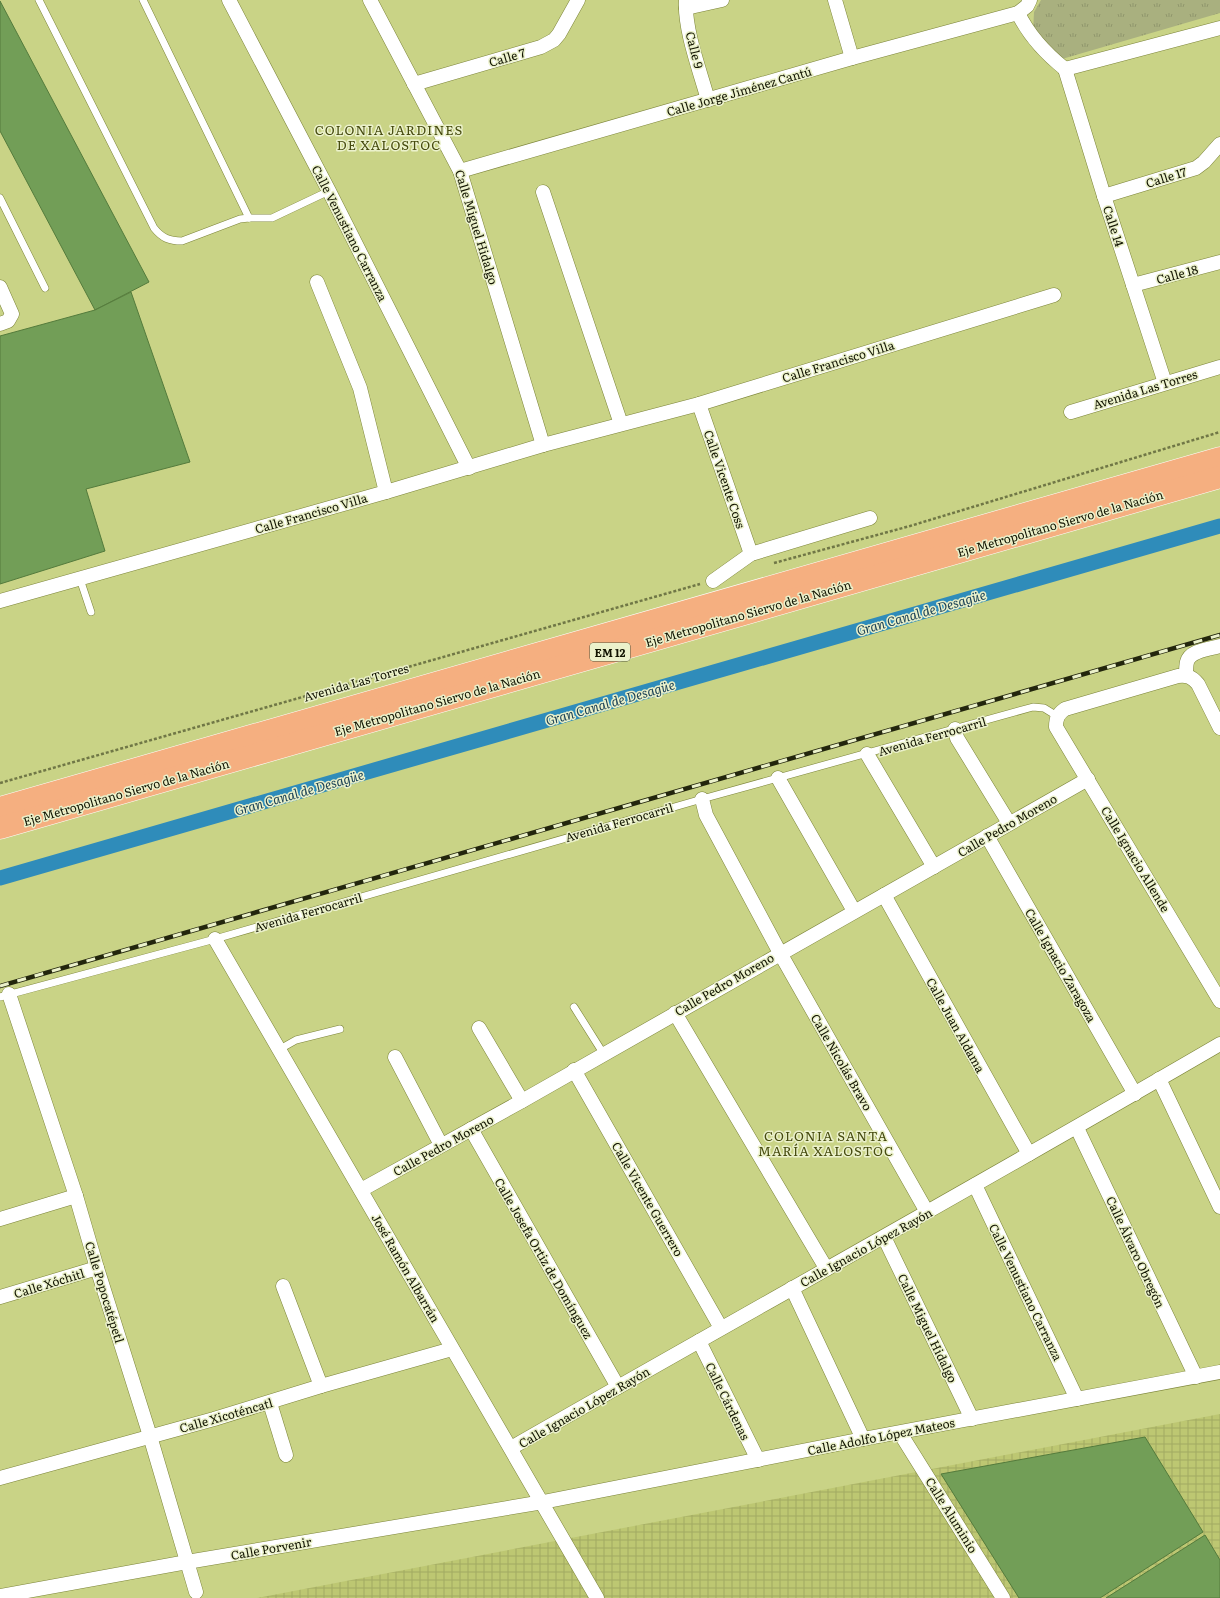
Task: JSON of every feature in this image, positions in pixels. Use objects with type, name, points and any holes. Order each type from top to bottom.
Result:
[{"type":"highway","name":"Eje Metropolitano Siervo de la Nación","points":[[0,808],[1220,458]]},
{"type":"highway","name":"Eje Metropolitano Siervo de la Nación","points":[[0,828],[1220,478]]},
{"type":"street","name":"Calle Venustiano Carranza","points":[[229,0],[329,191],[469,468]]},
{"type":"street","name":"Calle Miguel Hidalgo","points":[[370,0],[460,171],[543,445]]},
{"type":"street","name":"Calle 7","points":[[414,84],[541,47],[550,43],[559,34],[578,0]]},
{"type":"street","points":[[686,4],[722,0]]},
{"type":"street","points":[[835,0],[852,58]]},
{"type":"street","points":[[1030,0],[1027,6],[1018,13],[1041,49],[1065,69],[1220,28]]},
{"type":"street","name":"Calle 9","points":[[686,4],[691,39],[708,100]]},
{"type":"street","name":"Calle Jorge Jiménez Cantú","points":[[460,171],[852,58],[1018,13]]},
{"type":"street","name":"Calle 14","points":[[1065,69],[1104,196],[1165,383]]},
{"type":"street","name":"Calle 17","points":[[1104,196],[1196,168],[1204,162],[1220,144]]},
{"type":"street","points":[[543,192],[621,424]]},
{"type":"street","name":"Calle 18","points":[[1133,285],[1220,262]]},
{"type":"street","points":[[317,282],[360,388],[386,492]]},
{"type":"street","points":[[0,287],[12,311],[5,321]]},
{"type":"street","name":"Calle Francisco Villa","points":[[0,601],[386,492],[543,445],[699,404],[1054,295]]},
{"type":"street","name":"Avenida Las Torres","points":[[1071,412],[1220,367]]},
{"type":"street","name":"Calle Vicente Coss","points":[[699,404],[751,554]]},
{"type":"street","points":[[712,581],[751,554],[870,518]]},
{"type":"street","points":[[1186,675],[1187,662],[1190,656],[1194,653],[1220,646]]},
{"type":"street","points":[[1057,716],[1065,709],[1178,676],[1186,675],[1194,679],[1198,684],[1220,728]]},
{"type":"street","name":"Calle Ignacio Allende","points":[[1057,716],[1056,727],[1220,1001]]},
{"type":"street","points":[[955,729],[957,738],[1009,823]]},
{"type":"street","points":[[867,754],[934,867]]},
{"type":"street","points":[[778,778],[854,912]]},
{"type":"street","name":"Calle Pedro Moreno","points":[[361,1190],[522,1101],[574,1070],[1088,779]]},
{"type":"street","name":"Calle Nicolás Bravo","points":[[702,798],[706,815],[780,953],[927,1212]]},
{"type":"street","name":"Calle Ignacio Zaragoza","points":[[987,836],[1135,1094]]},
{"type":"street","name":"Calle Juan Aldama","points":[[884,895],[1029,1154]]},
{"type":"street","name":"José Ramón Albarrán","points":[[215,939],[280,1049],[452,1349],[543,1502],[597,1598]]},
{"type":"street","name":"Calle Popocatépetl","points":[[5,995],[76,1196],[150,1436],[196,1592]]},
{"type":"street","points":[[675,1013],[826,1268]]},
{"type":"street","points":[[479,1028],[522,1101]]},
{"type":"street","name":"Calle Ignacio López Rayón","points":[[511,1448],[826,1268],[1077,1128],[1220,1044]]},
{"type":"street","points":[[395,1057],[441,1145]]},
{"type":"street","name":"Calle Vicente Guerrero","points":[[574,1070],[721,1328]]},
{"type":"street","points":[[1160,1079],[1220,1207]]},
{"type":"street","name":"Calle Álvaro Obregón","points":[[1077,1128],[1196,1377]]},
{"type":"street","name":"Calle Josefa Ortiz de Domínguez","points":[[471,1129],[618,1387]]},
{"type":"street","name":"Calle Venustiano Carranza","points":[[975,1184],[1078,1399]]},
{"type":"street","points":[[0,1219],[76,1196]]},
{"type":"street","name":"Calle Miguel Hidalgo","points":[[884,1237],[972,1419]]},
{"type":"street","name":"Calle Xóchitl","points":[[0,1297],[97,1268]]},
{"type":"street","points":[[283,1286],[321,1386]]},
{"type":"street","points":[[792,1288],[863,1439]]},
{"type":"street","name":"Calle Cárdenas","points":[[699,1341],[758,1460]]},
{"type":"street","name":"Calle Xicoténcatl","points":[[0,1478],[214,1419],[270,1403],[321,1386],[452,1349]]},
{"type":"street","name":"Calle Adolfo López Mateos","points":[[543,1502],[863,1439],[1220,1372]]},
{"type":"street","points":[[270,1403],[286,1455]]},
{"type":"street","name":"Calle Aluminio","points":[[900,1433],[1003,1598]]},
{"type":"street","name":"Calle Porvenir","points":[[0,1596],[187,1562],[543,1502]]},
{"type":"lane","points":[[39,0],[154,228],[159,235],[172,241],[182,241],[240,219],[272,218],[329,191]]},
{"type":"lane","points":[[143,0],[249,218]]},
{"type":"lane","points":[[0,198],[45,288]]},
{"type":"lane","points":[[80,579],[91,612]]},
{"type":"lane","name":"Avenida Ferrocarril","points":[[5,995],[215,939],[702,798],[867,754],[1033,707],[1044,708],[1057,716]]},
{"type":"lane","points":[[574,1007],[603,1054]]},
{"type":"lane","points":[[280,1049],[296,1040],[340,1029]]},
{"type":"path","points":[[773,564],[910,526],[1220,432]]},
{"type":"path","name":"Avenida Las Torres","points":[[0,783],[712,581]]},
{"type":"shaded area","points":[[1220,1414],[1220,1598],[257,1598]]},
{"type":"green space","points":[[1041,0],[1220,0],[1220,13],[1062,59],[1033,32],[1034,12]]},
{"type":"building","points":[[0,1],[149,282],[95,310],[0,131]]},
{"type":"building","points":[[131,292],[190,462],[86,489],[105,551],[0,584],[0,336],[95,310]]},
{"type":"building","points":[[1145,1437],[1203,1532],[1100,1598],[1019,1598],[941,1474]]},
{"type":"building","points":[[1205,1535],[1220,1560],[1220,1598],[1106,1598]]},
{"type":"waterway","name":"Gran Canal de Desagüe","points":[[0,878],[1220,526]]},
{"type":"railway","points":[[0,986],[1220,635]]},
{"type":"district","name":"COLONIA JARDINES DE XALOSTOC","points":[[389,136]]},
{"type":"district","name":"COLONIA SANTA MARÍA XALOSTOC","points":[[826,1142]]}]
